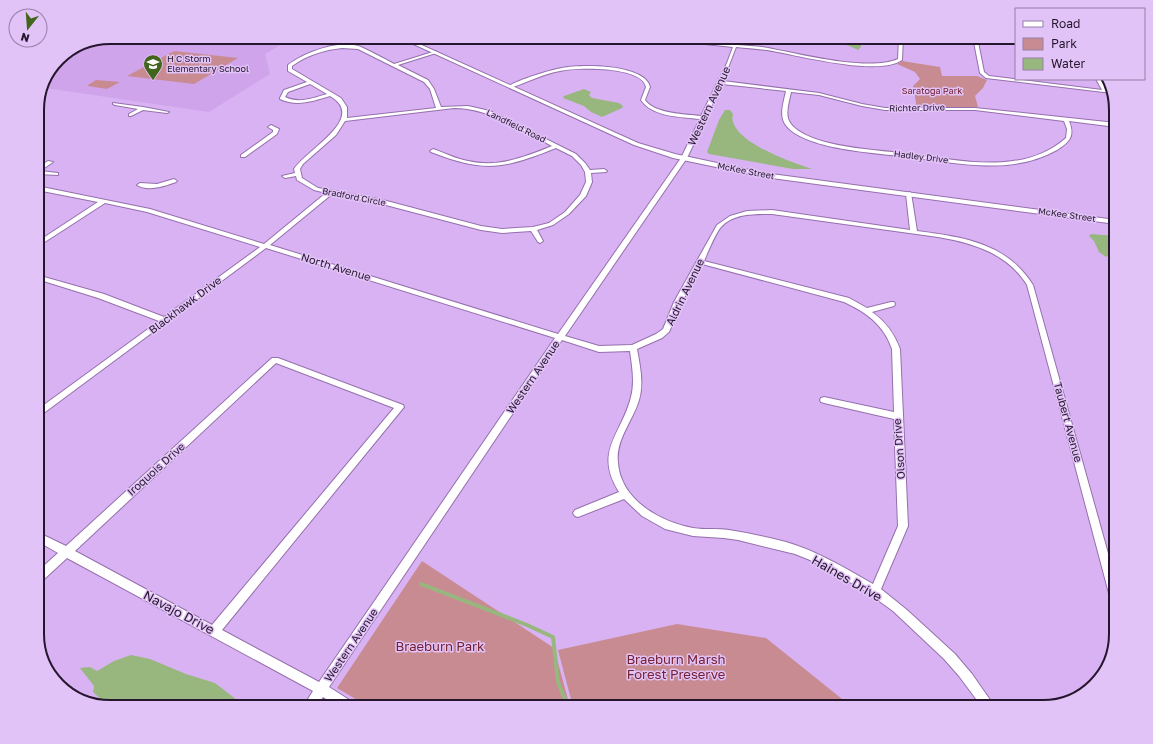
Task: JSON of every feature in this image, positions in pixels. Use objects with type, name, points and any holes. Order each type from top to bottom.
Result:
[{"type":"street","name":"McKee Street","points":[[416,44],[636,144],[684,158],[764,175],[1109,221]]},
{"type":"street","points":[[715,44],[775,50],[832,62],[869,65],[891,64],[897,62],[901,57],[901,44]]},
{"type":"street","points":[[976,44],[982,73],[988,77],[1001,80],[1107,92]]},
{"type":"street","points":[[285,176],[297,174],[301,163],[336,131],[345,120],[345,106],[339,99],[290,70],[290,66],[296,61],[330,48],[347,46],[365,50],[426,81],[432,89],[440,108]]},
{"type":"street","name":"Western Avenue","points":[[314,700],[560,337],[684,158],[720,82],[735,46]]},
{"type":"street","points":[[395,65],[435,52]]},
{"type":"street","points":[[511,86],[557,70],[573,67],[625,71],[640,76],[647,82],[648,90],[643,100],[649,108],[702,118]]},
{"type":"street","points":[[310,82],[286,91],[282,98],[288,101],[301,102],[330,94]]},
{"type":"street","name":"Richter Drive","points":[[720,82],[819,94],[885,109],[964,108],[1109,124]]},
{"type":"street","name":"Hadley Drive","points":[[789,90],[785,116],[787,122],[792,128],[811,139],[839,146],[970,163],[1001,164],[1032,159],[1059,146],[1068,139],[1070,129],[1066,119]]},
{"type":"street","points":[[114,104],[167,112]]},
{"type":"street","name":"Landfield Road","points":[[345,120],[440,108],[468,107],[488,112],[556,146],[580,160],[588,172]]},
{"type":"street","points":[[131,116],[143,108]]},
{"type":"street","points":[[243,156],[275,133],[276,129],[271,127]]},
{"type":"street","points":[[433,151],[467,164],[489,165],[520,161],[556,146]]},
{"type":"street","points":[[44,166],[50,162]]},
{"type":"street","points":[[540,241],[532,229],[551,224],[567,213],[583,196],[589,182],[588,172],[604,171]]},
{"type":"street","points":[[44,172],[56,174]]},
{"type":"street","name":"Bradford Circle","points":[[297,174],[299,179],[310,186],[331,192],[383,202],[490,230],[514,232],[532,229]]},
{"type":"street","points":[[140,186],[157,186],[174,181]]},
{"type":"street","name":"North Avenue","points":[[44,189],[148,210],[599,348],[633,348]]},
{"type":"street","name":"Blackhawk Drive","points":[[44,410],[266,245],[331,192]]},
{"type":"street","points":[[909,194],[914,233]]},
{"type":"street","points":[[44,240],[104,201]]},
{"type":"street","name":"Taubert Avenue","points":[[732,217],[749,212],[772,212],[955,239],[981,246],[1001,255],[1024,275],[1030,285],[1109,575]]},
{"type":"street","name":"Aldrin Avenue","points":[[633,348],[648,342],[666,330],[719,226],[732,217]]},
{"type":"street","name":"Olson Drive","points":[[700,262],[846,300],[867,311],[879,320],[893,339],[896,349],[897,416],[903,526],[875,592]]},
{"type":"street","points":[[44,279],[101,296],[165,320]]},
{"type":"street","points":[[867,311],[891,304]]},
{"type":"street","points":[[578,513],[625,494],[615,472],[613,455],[615,441],[631,413],[636,397],[638,377],[633,348]]},
{"type":"street","name":"Iroquois Drive","points":[[44,572],[275,360],[400,407],[214,631]]},
{"type":"street","points":[[824,400],[897,416]]},
{"type":"street","name":"Haines Drive","points":[[625,494],[655,520],[673,528],[694,532],[728,534],[758,540],[812,556],[875,592],[908,618],[954,660],[984,700]]},
{"type":"street","name":"Navajo Drive","points":[[44,540],[339,700]]},
{"type":"shaded area","name":"H C Storm Elementary School","points":[[282,44],[265,54],[270,74],[209,112],[48,88],[55,73],[63,63],[84,49],[97,45]]},
{"type":"green space","points":[[174,51],[238,58],[194,84],[127,76]]},
{"type":"green space","name":"Saratoga Park","points":[[902,61],[940,67],[942,76],[977,76],[987,80],[983,88],[975,96],[978,107],[917,108],[913,86],[920,79],[915,72],[897,64]]},
{"type":"green space","points":[[96,80],[120,82],[107,89],[88,86]]},
{"type":"green space","name":"Braeburn Park","points":[[422,561],[554,648],[568,700],[357,700],[337,688]]},
{"type":"green space","name":"Braeburn Marsh Forest Preserve","points":[[677,624],[766,638],[843,700],[571,700],[558,650]]},
{"type":"water","points":[[842,44],[861,44],[858,50]]},
{"type":"water","points":[[584,89],[591,92],[589,95],[592,98],[619,103],[623,106],[622,108],[602,117],[591,112],[584,106],[563,98],[564,96]]},
{"type":"water","points":[[725,110],[730,110],[733,114],[734,124],[740,133],[750,141],[777,156],[812,169],[793,169],[709,154],[707,152],[719,120]]},
{"type":"water","points":[[1091,234],[1109,235],[1109,255],[1106,257],[1099,252],[1094,241],[1089,236]]},
{"type":"water","points":[[131,655],[150,659],[186,674],[215,683],[237,700],[100,699],[93,692],[94,686],[80,668],[90,667],[97,671],[114,661]]},
{"type":"waterway","points":[[421,584],[527,625],[553,637],[558,682],[565,700]]},
{"type":"place","name":"H C Storm Elementary School","points":[[153,81]]}]
